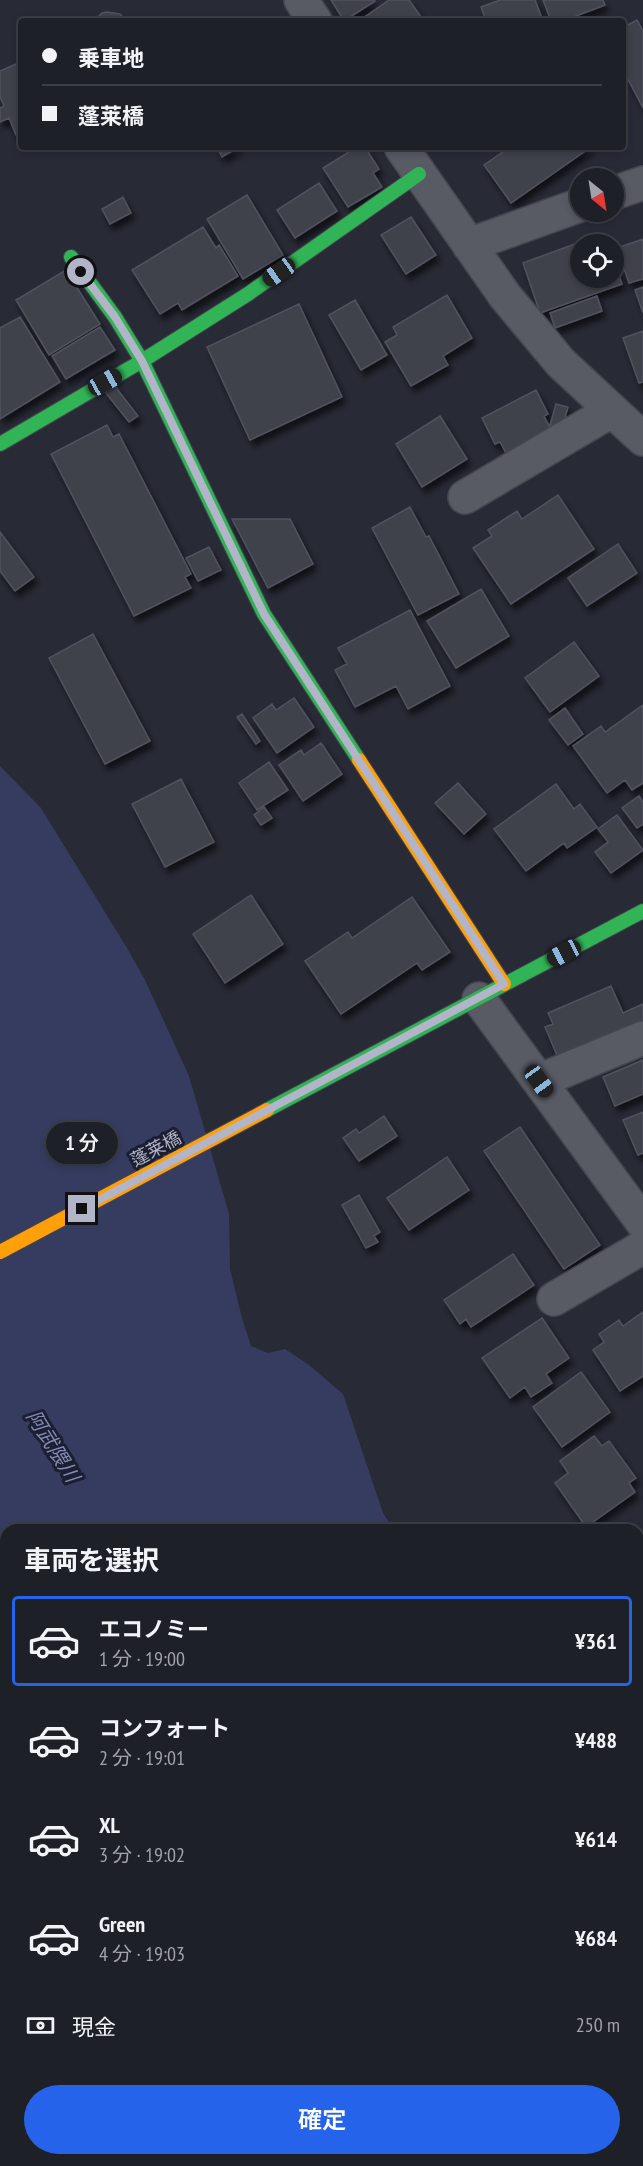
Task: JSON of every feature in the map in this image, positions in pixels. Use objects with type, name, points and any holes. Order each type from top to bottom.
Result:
[{"type":"street","points":[[301,0],[313,18]]},
{"type":"street","points":[[403,150],[505,296],[561,363],[643,439]]},
{"type":"street","points":[[0,444],[142,361],[248,294],[419,174]]},
{"type":"street","points":[[624,190],[643,183]]},
{"type":"street","points":[[469,244],[570,209]]},
{"type":"street","points":[[71,256],[115,317],[142,361],[264,614],[492,992],[539,1081],[643,1223]]},
{"type":"street","points":[[465,497],[611,411]]},
{"type":"street","name":"蓬莱橋","points":[[0,1252],[643,910]]},
{"type":"street","points":[[539,1081],[643,1038]]},
{"type":"street","points":[[554,1299],[643,1247]]},
{"type":"water","name":"阿武隈川","points":[[0,766],[41,808],[127,948],[145,980],[189,1076],[229,1214],[230,1269],[251,1346],[268,1353],[285,1349],[309,1365],[343,1394],[383,1513],[390,1524],[0,1524]]},
{"type":"building","points":[[331,0],[375,1],[349,18],[342,18]]},
{"type":"building","points":[[389,0],[409,0],[422,18],[363,18]]},
{"type":"building","points":[[500,0],[535,0],[542,18],[485,18],[481,7]]},
{"type":"building","points":[[543,0],[603,0],[605,5],[571,18],[550,18]]},
{"type":"building","points":[[102,13],[120,14],[123,18],[97,18]]},
{"type":"building","points":[[637,20],[643,31],[643,108],[626,76],[626,26]]},
{"type":"building","points":[[18,63],[18,134],[16,135],[9,118],[0,122],[0,108],[4,106],[0,97],[0,71]]},
{"type":"building","points":[[218,150],[234,150],[222,157]]},
{"type":"building","points":[[352,150],[367,150],[379,169],[373,173],[382,187],[348,207],[323,168]]},
{"type":"building","points":[[506,150],[587,150],[511,203],[484,165]]},
{"type":"building","points":[[319,183],[337,211],[295,238],[277,210]]},
{"type":"building","points":[[247,195],[283,255],[243,279],[207,219]]},
{"type":"building","points":[[123,197],[131,213],[110,224],[102,209]]},
{"type":"building","points":[[411,217],[436,255],[406,274],[381,235]]},
{"type":"building","points":[[203,227],[216,248],[219,245],[238,276],[182,310],[178,303],[160,314],[132,270]]},
{"type":"building","points":[[643,239],[643,279],[629,283],[624,268],[624,246]]},
{"type":"building","points":[[570,246],[570,288],[611,288],[540,313],[523,263]]},
{"type":"building","points":[[66,270],[100,324],[49,355],[16,300]]},
{"type":"building","points":[[643,287],[643,313],[635,290]]},
{"type":"building","points":[[447,295],[472,338],[443,356],[448,365],[411,386],[385,342],[397,335],[393,327]]},
{"type":"building","points":[[597,296],[602,311],[555,328],[550,313]]},
{"type":"building","points":[[355,300],[387,355],[361,370],[329,315]]},
{"type":"building","points":[[299,304],[342,397],[250,440],[207,347]]},
{"type":"building","points":[[20,317],[60,382],[0,419],[0,328]]},
{"type":"building","points":[[100,327],[115,350],[66,379],[52,356]]},
{"type":"building","points":[[643,331],[643,382],[639,383],[623,338]]},
{"type":"building","points":[[114,385],[138,416],[129,422],[105,392]]},
{"type":"building","points":[[536,390],[548,414],[544,416],[551,430],[506,453],[500,442],[495,444],[482,418]]},
{"type":"building","points":[[556,404],[568,407],[562,428],[550,425]]},
{"type":"building","points":[[440,416],[467,459],[422,487],[396,444]]},
{"type":"building","points":[[107,425],[113,437],[119,434],[191,574],[185,577],[191,588],[134,616],[51,454]]},
{"type":"building","points":[[558,495],[594,549],[511,604],[473,548],[492,536],[488,530],[517,511],[522,519]]},
{"type":"building","points":[[410,507],[426,537],[429,536],[459,594],[418,615],[372,528]]},
{"type":"building","points":[[232,519],[290,519],[313,564],[268,588]]},
{"type":"building","points":[[0,532],[34,577],[15,591],[0,571]]},
{"type":"building","points":[[618,544],[637,573],[587,606],[568,578]]},
{"type":"building","points":[[209,547],[221,570],[198,581],[186,558]]},
{"type":"building","points":[[481,589],[509,636],[456,668],[427,621]]},
{"type":"building","points":[[410,610],[450,686],[408,709],[396,686],[355,707],[335,670],[347,664],[338,648]]},
{"type":"building","points":[[93,634],[150,741],[105,764],[49,658]]},
{"type":"building","points":[[574,642],[599,676],[550,712],[525,678]]},
{"type":"building","points":[[294,698],[314,727],[277,753],[253,718],[272,704],[276,710]]},
{"type":"building","points":[[643,705],[643,783],[632,790],[625,780],[607,793],[573,746],[601,726],[605,732]]},
{"type":"building","points":[[565,708],[583,734],[568,745],[549,720]]},
{"type":"building","points":[[242,714],[260,741],[256,744],[237,717]]},
{"type":"building","points":[[321,743],[342,774],[303,801],[279,765],[301,750],[304,755]]},
{"type":"building","points":[[269,762],[288,790],[257,810],[239,783]]},
{"type":"building","points":[[181,779],[214,842],[165,867],[132,804]]},
{"type":"building","points":[[458,783],[486,814],[464,834],[435,803]]},
{"type":"building","points":[[556,784],[574,809],[580,804],[597,827],[567,848],[564,843],[526,871],[494,829]]},
{"type":"building","points":[[639,796],[643,802],[643,824],[637,828],[622,808]]},
{"type":"building","points":[[264,807],[272,818],[261,825],[254,815]]},
{"type":"building","points":[[617,815],[643,850],[611,873],[595,852],[608,842],[598,829]]},
{"type":"building","points":[[251,895],[283,944],[225,983],[193,934]]},
{"type":"building","points":[[412,897],[450,952],[422,970],[417,963],[341,1014],[305,961],[348,932],[352,938]]},
{"type":"building","points":[[611,986],[623,1013],[643,1004],[643,1023],[559,1060],[545,1027],[553,1024],[548,1013]]},
{"type":"building","points":[[643,1060],[643,1094],[615,1106],[603,1077]]},
{"type":"building","points":[[643,1112],[643,1153],[638,1155],[623,1120]]},
{"type":"building","points":[[384,1116],[397,1136],[359,1161],[343,1138],[356,1129],[359,1133]]},
{"type":"building","points":[[520,1127],[600,1245],[564,1269],[484,1151]]},
{"type":"building","points":[[447,1157],[469,1190],[409,1230],[387,1198]]},
{"type":"building","points":[[359,1195],[380,1232],[374,1236],[378,1242],[366,1248],[342,1205]]},
{"type":"building","points":[[513,1254],[534,1285],[471,1327],[466,1319],[460,1324],[444,1300]]},
{"type":"building","points":[[643,1312],[643,1376],[620,1391],[593,1350],[604,1342],[599,1334],[619,1320],[623,1326]]},
{"type":"building","points":[[542,1318],[569,1358],[546,1374],[552,1383],[531,1397],[525,1387],[510,1398],[482,1358]]},
{"type":"building","points":[[581,1372],[610,1412],[562,1447],[533,1407]]},
{"type":"building","points":[[594,1436],[602,1446],[609,1441],[636,1478],[629,1483],[635,1492],[590,1524],[584,1524],[555,1483],[568,1473],[560,1461]]},
{"type":"traffic: fast","points":[[71,257],[115,317],[142,361],[248,294],[419,174]]},
{"type":"traffic: fast","points":[[0,444],[142,361],[264,614],[359,760]]},
{"type":"traffic: fast","points":[[267,1110],[643,911]]},
{"type":"traffic: slow","points":[[359,760],[504,984]]},
{"type":"traffic: slow","points":[[0,1252],[267,1110]]},
{"type":"route","points":[[81,272],[115,317],[142,361],[264,614],[504,984],[82,1209]]}]
